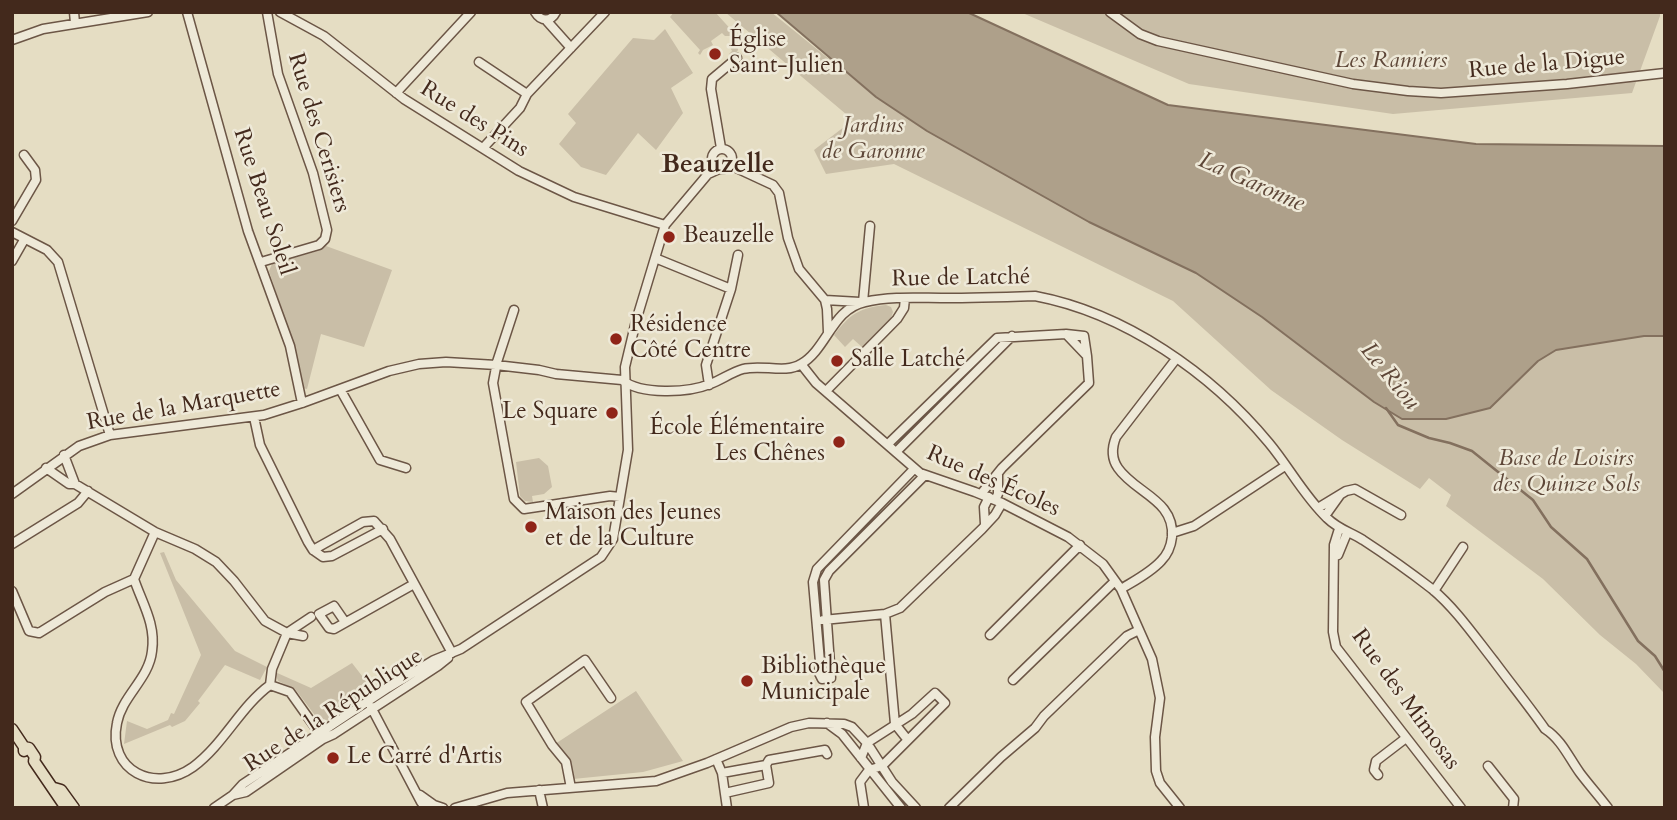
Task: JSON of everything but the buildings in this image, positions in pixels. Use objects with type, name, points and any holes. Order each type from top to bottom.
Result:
[{"type":"main road","points":[[12,729],[65,808]]},
{"type":"main road","points":[[54,788],[61,790],[74,808]]},
{"type":"street","points":[[74,12],[75,23]]},
{"type":"street","points":[[12,40],[43,29],[148,12]]},
{"type":"street","name":"Rue Beau Soleil","points":[[187,12],[248,231],[290,346],[302,403]]},
{"type":"street","name":"Rue des Cerisiers","points":[[261,262],[319,245],[325,239],[327,230],[313,173],[278,74],[267,12]]},
{"type":"street","name":"Rue des Pins","points":[[280,12],[324,36],[396,93],[519,171],[574,197],[665,225]]},
{"type":"street","points":[[396,93],[471,12]]},
{"type":"street","points":[[535,12],[539,18],[546,20],[571,48]]},
{"type":"street","points":[[546,20],[556,12]]},
{"type":"street","points":[[483,148],[520,108],[527,94],[605,12]]},
{"type":"street","name":"Rue de la Digue","points":[[1110,12],[1140,34],[1158,41],[1376,88],[1441,93],[1567,84],[1665,73]]},
{"type":"street","points":[[721,148],[710,89],[712,79],[737,58]]},
{"type":"street","points":[[479,62],[527,94]]},
{"type":"street","points":[[665,225],[708,174],[725,169],[730,164],[731,153],[721,148]]},
{"type":"street","points":[[719,169],[713,164],[712,158],[714,152],[721,148]]},
{"type":"street","points":[[12,221],[36,180],[35,170],[24,155]]},
{"type":"street","points":[[730,164],[773,185],[779,193],[788,238],[799,268],[825,300],[828,309],[828,332]]},
{"type":"street","name":"Rue de la République","points":[[214,808],[233,795],[246,792],[320,734],[370,706],[434,660],[453,653],[601,557],[612,538],[628,450],[626,383],[629,349],[665,225]]},
{"type":"street","points":[[825,300],[863,302],[870,226]]},
{"type":"street","points":[[12,232],[47,250],[58,262],[110,435]]},
{"type":"street","points":[[12,261],[24,240]]},
{"type":"street","points":[[709,385],[706,365],[731,289],[738,255]]},
{"type":"street","points":[[655,258],[731,289]]},
{"type":"street","name":"Rue de Latché","points":[[801,364],[848,309],[863,302],[905,298],[1035,296],[1053,299],[1107,318],[1176,359],[1220,393],[1267,440],[1325,516],[1343,531],[1367,543],[1434,591],[1487,651],[1608,808]]},
{"type":"street","points":[[827,390],[897,319],[904,309],[905,298]]},
{"type":"street","points":[[514,310],[493,383],[511,488],[518,505],[524,509],[610,496],[620,497]]},
{"type":"street","points":[[816,620],[884,614],[900,608],[995,515],[989,482],[1089,383],[1087,356],[1066,334],[997,338],[888,444]]},
{"type":"street","points":[[896,452],[1012,336]]},
{"type":"street","points":[[1121,589],[1162,560],[1171,542],[1172,533],[1162,505],[1116,466],[1113,445],[1115,437],[1176,359]]},
{"type":"street","name":"Rue de la Marquette","points":[[12,494],[64,455],[79,446],[110,435],[254,417],[302,403],[389,371],[419,364],[446,362],[496,365],[622,380],[626,383]]},
{"type":"street","points":[[626,383],[640,388],[677,391],[709,385],[743,369],[789,368],[801,364]]},
{"type":"street","name":"Rue des Écoles","points":[[801,364],[816,383],[924,476],[992,499],[1080,545],[1103,564],[1121,589],[1152,659],[1160,698],[1155,750],[1156,771],[1160,783],[1180,808]]},
{"type":"street","points":[[340,389],[380,460],[406,468]]},
{"type":"street","points":[[254,417],[260,445],[313,550],[323,558],[332,556],[383,529]]},
{"type":"street","points":[[64,455],[75,484]]},
{"type":"street","points":[[1172,533],[1194,526],[1285,466]]},
{"type":"street","points":[[46,468],[69,484],[88,491],[155,532],[195,549],[216,562],[265,621],[287,633],[303,636]]},
{"type":"street","points":[[914,469],[817,569],[813,582],[819,673],[822,679],[831,678],[824,580],[829,571],[924,476]]},
{"type":"street","points":[[985,524],[984,507],[998,494],[998,475]]},
{"type":"street","points":[[1318,508],[1351,489],[1360,490],[1401,515]]},
{"type":"street","points":[[12,544],[78,503],[88,491]]},
{"type":"street","points":[[1325,516],[1340,495]]},
{"type":"street","points":[[313,550],[363,522],[374,521],[383,529],[453,653]]},
{"type":"street","points":[[864,522],[871,530]]},
{"type":"street","name":"Rue des Mimosas","points":[[1343,531],[1335,537],[1333,632],[1336,647],[1461,808]]},
{"type":"street","points":[[12,591],[29,631],[39,633],[105,592],[134,579],[155,532]]},
{"type":"street","points":[[990,635],[1080,545]]},
{"type":"street","points":[[1434,591],[1463,547]]},
{"type":"street","points":[[134,579],[150,618],[153,648],[147,670],[122,707],[117,720],[117,746],[128,767],[156,780],[178,776],[219,744],[258,692],[270,685],[290,692],[320,734]]},
{"type":"street","points":[[1013,680],[1115,581]]},
{"type":"street","points":[[345,622],[414,584]]},
{"type":"street","points":[[884,614],[894,724],[907,739]]},
{"type":"street","points":[[270,685],[272,669],[287,633],[311,617]]},
{"type":"street","points":[[949,808],[1035,728],[1044,716],[1127,636],[1139,630]]},
{"type":"street","points":[[571,789],[566,762],[552,745],[526,702],[584,660],[611,698]]},
{"type":"street","points":[[861,758],[867,743],[912,715],[935,693],[945,703],[882,766],[869,770],[860,782],[864,808]]},
{"type":"street","points":[[370,706],[426,808]]},
{"type":"street","points":[[827,723],[842,734],[901,808]]},
{"type":"street","points":[[456,808],[507,793],[656,781],[791,727],[827,723],[852,727],[867,743],[892,782],[916,808]]},
{"type":"street","points":[[1378,775],[1374,770],[1376,761],[1406,738]]},
{"type":"street","points":[[725,793],[769,783],[766,765],[769,760],[825,750],[827,754]]},
{"type":"street","points":[[716,759],[722,773],[727,808]]},
{"type":"street","points":[[722,773],[766,765]]},
{"type":"street","points":[[1488,766],[1514,799],[1513,808]]},
{"type":"street","points":[[416,790],[425,800],[443,808]]},
{"type":"street","points":[[540,790],[543,808]]},
{"type":"street","points":[[469,808],[480,802]]},
{"type":"green space","points":[[674,12],[715,12],[735,34],[738,50],[732,58],[729,54],[734,41],[722,33],[711,41],[713,45],[703,50],[700,55],[700,50],[670,17]]},
{"type":"green space","name":"Base de Loisirs des Quinze Sols","points":[[725,12],[771,12],[876,97],[927,131],[1089,222],[1196,273],[1262,317],[1374,402],[1402,419],[1521,379],[1538,361],[1556,350],[1645,336],[1665,336],[1665,694],[1543,579],[1446,506],[1451,495],[1429,478],[1420,489],[1342,440],[1271,390],[1173,301],[894,164],[826,174],[814,150],[853,120]]},
{"type":"green space","name":"Les Ramiers","points":[[1020,12],[1660,12],[1660,16],[1632,93],[1393,114],[1189,84]]},
{"type":"green space","points":[[665,29],[693,73],[671,88],[683,113],[656,150],[638,133],[606,175],[581,167],[559,144],[576,123],[568,114],[633,38],[654,40]]},
{"type":"green space","points":[[326,246],[392,270],[364,347],[321,334],[307,389],[303,388],[291,338],[269,271],[272,264],[318,251]]},
{"type":"green space","points":[[886,305],[891,307],[893,312],[891,318],[862,347],[853,339],[845,347],[834,335],[856,313]]},
{"type":"green space","points":[[539,458],[548,466],[552,487],[544,494],[532,496],[533,502],[525,501],[520,496],[516,462]]},
{"type":"green space","points":[[164,552],[176,580],[235,651],[267,667],[260,680],[225,665],[185,721],[124,744],[127,721],[147,729],[168,720],[171,713],[174,714],[201,655],[160,553]]},
{"type":"green space","points":[[352,663],[373,690],[330,721],[317,718],[295,689],[278,681],[275,672],[311,688]]},
{"type":"green space","points":[[636,691],[683,761],[643,772],[573,779],[569,761],[555,744]]},
{"type":"water","name":"La Garonne","points":[[776,12],[967,12],[1168,105],[1476,144],[1665,146],[1665,336],[1644,336],[1556,350],[1538,361],[1490,408],[1446,419],[1402,419],[1374,402],[1262,317],[1196,273],[1089,222],[927,131],[876,97]]},
{"type":"waterway","name":"Le Riou","points":[[1386,408],[1398,425],[1472,451],[1533,500],[1551,527],[1587,559],[1638,641],[1655,656],[1665,672]]},
{"type":"place","name":"Église Saint-Julien","points":[[715,54]]},
{"type":"place","name":"Beauzelle","points":[[669,237]]},
{"type":"place","name":"Résidence Côté Centre","points":[[616,339]]},
{"type":"place","name":"Salle Latché","points":[[837,361]]},
{"type":"place","name":"Le Square","points":[[612,413]]},
{"type":"place","name":"École Élémentaire Les Chênes","points":[[839,442]]},
{"type":"place","name":"Maison des Jeunes et de la Culture","points":[[531,527]]},
{"type":"place","name":"Bibliothèque Municipale","points":[[747,681]]},
{"type":"place","name":"Le Carré d'Artis","points":[[333,758]]},
{"type":"district","name":"Beauzelle","points":[[718,166]]},
{"type":"park label","name":"Jardins de Garonne","points":[[873,140]]}]
